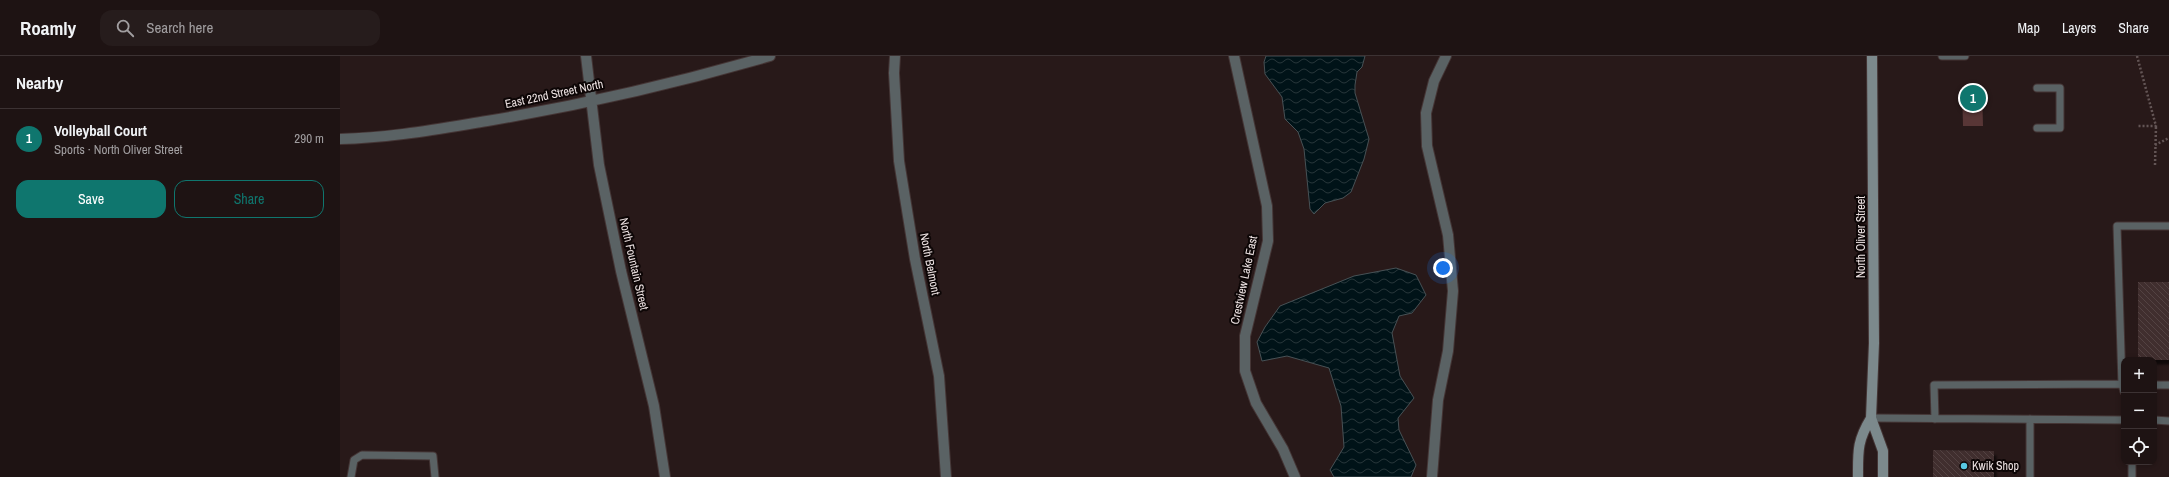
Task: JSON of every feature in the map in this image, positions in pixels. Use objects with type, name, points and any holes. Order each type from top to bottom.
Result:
[{"type":"main road","name":"North Oliver Street","points":[[1872,56],[1874,320],[1871,418],[1883,451],[1883,477]]},
{"type":"main road","name":"North Oliver Street","points":[[1858,477],[1858,451],[1861,435],[1871,418]]},
{"type":"street","name":"North Fountain Street","points":[[586,56],[599,165],[621,271],[654,406],[665,477]]},
{"type":"street","name":"East 22nd Street North","points":[[340,139],[372,139],[423,132],[558,109],[770,56]]},
{"type":"street","name":"North Belmont","points":[[895,56],[894,73],[899,161],[916,259],[939,376],[946,477]]},
{"type":"street","name":"Crestview Lake East","points":[[1234,56],[1267,206],[1268,241],[1245,336],[1245,371],[1256,403],[1283,449],[1295,477]]},
{"type":"street","points":[[1432,477],[1438,400],[1448,351],[1453,291],[1448,235],[1427,146],[1426,113],[1434,81],[1446,56]]},
{"type":"lane","points":[[1942,56],[1965,56]]},
{"type":"lane","points":[[2037,88],[2060,88],[2060,128],[2037,128]]},
{"type":"lane","points":[[2122,357],[2117,226],[2169,226]]},
{"type":"lane","points":[[1935,419],[1934,385],[2121,384]]},
{"type":"lane","points":[[2157,385],[2169,385]]},
{"type":"lane","points":[[1871,418],[2121,420]]},
{"type":"lane","points":[[2030,419],[2030,477]]},
{"type":"lane","points":[[2157,420],[2169,421]]},
{"type":"lane","points":[[351,477],[354,460],[362,455],[433,456],[435,477]]},
{"type":"lane","points":[[2132,465],[2132,477]]},
{"type":"path","points":[[2137,56],[2156,126],[2155,165]]},
{"type":"path","points":[[2138,126],[2156,126]]},
{"type":"path","points":[[2155,145],[2169,138]]},
{"type":"shaded area","points":[[1962,87],[1982,87],[1983,126],[1963,126]]},
{"type":"water","points":[[1266,56],[1365,56],[1362,67],[1357,72],[1355,85],[1355,93],[1369,139],[1364,159],[1351,192],[1343,198],[1325,203],[1314,214],[1310,209],[1304,149],[1298,132],[1285,119],[1282,97],[1265,74],[1264,62]]},
{"type":"water","points":[[1396,268],[1416,275],[1426,295],[1412,313],[1399,316],[1392,333],[1400,376],[1414,398],[1398,418],[1399,430],[1416,465],[1411,477],[1334,477],[1330,470],[1344,447],[1341,406],[1329,368],[1287,356],[1262,361],[1257,342],[1265,327],[1280,306],[1354,276]]},
{"type":"building","points":[[2138,282],[2169,282],[2169,360],[2157,360],[2157,357],[2138,357]]},
{"type":"building","points":[[1933,450],[1994,451],[1994,477],[1933,477]]},
{"type":"place","name":"Volleyball Court","points":[[1973,98]]},
{"type":"place","name":"Kwik Shop","points":[[1964,466]]}]
